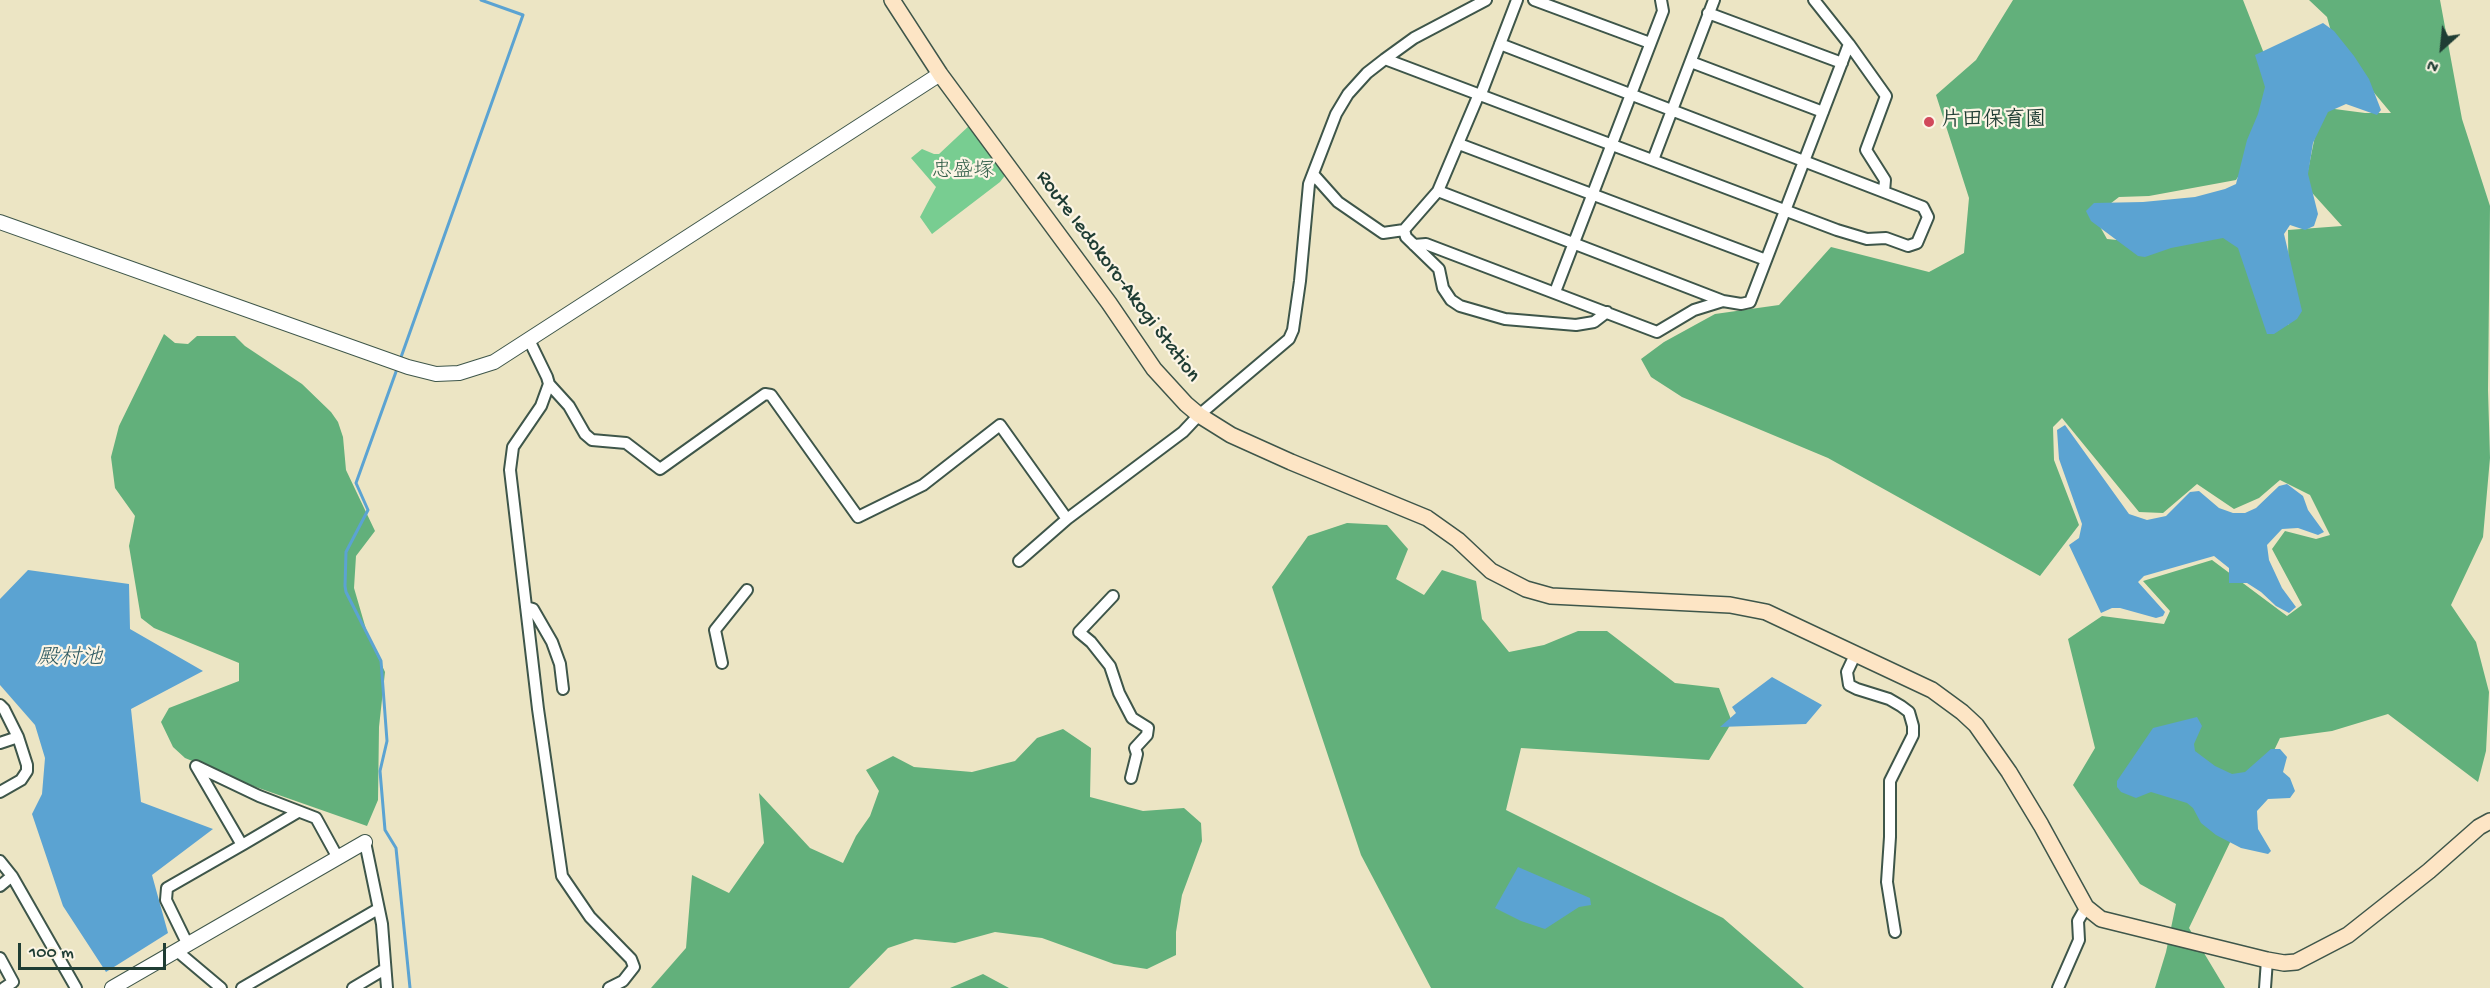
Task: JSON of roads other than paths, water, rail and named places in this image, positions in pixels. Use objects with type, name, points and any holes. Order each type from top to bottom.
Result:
[{"type":"main road","name":"Route Iedokoro-Akogi Station","points":[[892,0],[940,74],[1110,303],[1154,369],[1199,416],[1231,435],[1291,462],[1427,518],[1458,540],[1491,571],[1526,589],[1551,596],[1749,608],[1766,612],[1932,690],[1976,725],[2009,772],[2041,825],[2086,908]]},
{"type":"main road","points":[[2086,908],[2092,914],[2110,922],[2267,960],[2284,963],[2296,962],[2348,935],[2429,871],[2479,827],[2490,821]]},
{"type":"street","points":[[1019,561],[1068,519],[1183,432],[1289,339],[1293,330],[1309,184],[1336,114],[1348,94],[1367,73],[1385,59],[1414,38],[1486,0]]},
{"type":"street","points":[[1313,174],[1338,202],[1383,233],[1404,230],[1438,191],[1517,0]]},
{"type":"street","points":[[1534,0],[1650,43]]},
{"type":"street","points":[[1555,292],[1663,11],[1661,0]]},
{"type":"street","points":[[1653,160],[1714,0]]},
{"type":"street","points":[[1814,0],[1886,96],[1866,150],[1885,180],[1884,192]]},
{"type":"street","points":[[1708,13],[1842,63]]},
{"type":"street","points":[[1385,59],[1785,211],[1867,239],[1886,238],[1908,246],[1917,243],[1928,217],[1923,207],[1500,44]]},
{"type":"street","points":[[1438,191],[1723,301],[1741,304],[1750,302],[1849,44]]},
{"type":"street","points":[[1691,62],[1823,112]]},
{"type":"street","points":[[0,222],[421,371],[459,373],[494,362],[940,74]]},
{"type":"street","points":[[1459,144],[1766,260]]},
{"type":"street","points":[[1404,230],[1406,237],[1439,268],[1443,288],[1451,300],[1460,306],[1480,313],[1526,322],[1576,325],[1594,322],[1607,312]]},
{"type":"street","points":[[1414,245],[1426,244],[1657,332],[1686,314],[1723,301]]},
{"type":"street","points":[[529,340],[549,384],[570,406],[585,434],[597,442],[626,443],[660,470],[765,394],[771,395],[858,517],[923,485],[1000,425],[1068,519]]},
{"type":"street","points":[[549,384],[541,406],[523,429],[510,454],[510,470],[538,710],[562,876],[590,917],[630,959],[634,967],[623,981],[609,988]]},
{"type":"street","points":[[722,663],[715,630],[747,590]]},
{"type":"street","points":[[1113,596],[1079,632],[1091,642],[1110,666],[1119,693],[1132,718],[1148,728],[1147,735],[1135,748],[1137,754],[1131,778]]},
{"type":"street","points":[[526,607],[533,609],[552,642],[560,664],[563,689]]},
{"type":"street","points":[[1855,655],[1846,672],[1849,685],[1889,699],[1901,706],[1909,712],[1913,726],[1913,735],[1890,781],[1887,882],[1895,932]]},
{"type":"street","points":[[0,705],[18,737],[27,765],[27,771],[21,780],[0,792]]},
{"type":"street","points":[[0,743],[18,737]]},
{"type":"street","points":[[242,845],[196,766],[316,818],[338,858]]},
{"type":"street","points":[[221,988],[183,948],[166,900],[167,888],[298,812]]},
{"type":"street","points":[[112,988],[365,842],[382,924],[387,988]]},
{"type":"street","points":[[0,861],[12,876],[76,988]]},
{"type":"street","points":[[0,886],[12,876]]},
{"type":"street","points":[[2058,988],[2079,940],[2078,921],[2086,908]]},
{"type":"street","points":[[242,988],[378,909]]},
{"type":"street","points":[[0,958],[14,982],[4,988]]},
{"type":"street","points":[[2265,988],[2267,960]]},
{"type":"street","points":[[353,988],[385,969]]},
{"type":"water","points":[[2323,23],[2334,31],[2354,56],[2369,79],[2381,110],[2377,115],[2346,104],[2328,112],[2313,143],[2308,174],[2318,214],[2314,226],[2305,230],[2290,225],[2284,234],[2302,311],[2297,319],[2274,334],[2267,334],[2238,248],[2223,238],[2171,248],[2145,257],[2138,256],[2091,221],[2086,211],[2094,203],[2143,202],[2195,197],[2236,184],[2247,140],[2258,114],[2265,87],[2255,55]]},
{"type":"water","points":[[2065,425],[2129,514],[2147,520],[2166,516],[2190,492],[2199,491],[2219,508],[2233,513],[2245,513],[2256,508],[2279,486],[2287,484],[2303,496],[2308,510],[2324,532],[2318,535],[2298,528],[2282,529],[2267,545],[2269,560],[2282,588],[2296,607],[2289,613],[2276,606],[2247,583],[2229,583],[2229,568],[2214,556],[2144,576],[2138,582],[2165,612],[2163,616],[2156,618],[2120,608],[2112,608],[2101,613],[2069,545],[2079,538],[2082,524],[2059,459],[2057,430]]},
{"type":"water","name":"殿村池","points":[[28,570],[129,584],[130,629],[203,671],[131,709],[141,802],[213,829],[152,875],[168,933],[106,972],[63,906],[32,814],[42,794],[45,758],[35,725],[0,685],[0,599]]},
{"type":"water","points":[[1772,677],[1822,705],[1806,724],[1720,727],[1736,713],[1732,707]]},
{"type":"water","points":[[2197,717],[2202,726],[2194,744],[2195,751],[2215,766],[2232,774],[2245,772],[2271,749],[2280,749],[2287,757],[2283,772],[2290,778],[2295,791],[2290,798],[2268,799],[2257,811],[2258,829],[2271,851],[2268,854],[2241,848],[2216,835],[2201,823],[2193,808],[2187,803],[2151,792],[2136,798],[2121,792],[2117,787],[2117,781],[2153,728]]},
{"type":"water","points":[[1518,867],[1590,898],[1591,905],[1579,907],[1545,929],[1521,921],[1495,908]]},
{"type":"waterway","points":[[400,360],[523,15],[481,0]]},
{"type":"waterway","points":[[397,369],[356,483],[368,510],[346,552],[345,586],[381,661],[387,741],[380,771],[385,830],[396,848],[410,988]]},
{"type":"place","name":"片田保育園","points":[[1929,122]]},
{"type":"park label","name":"忠盛塚","points":[[963,173]]}]
